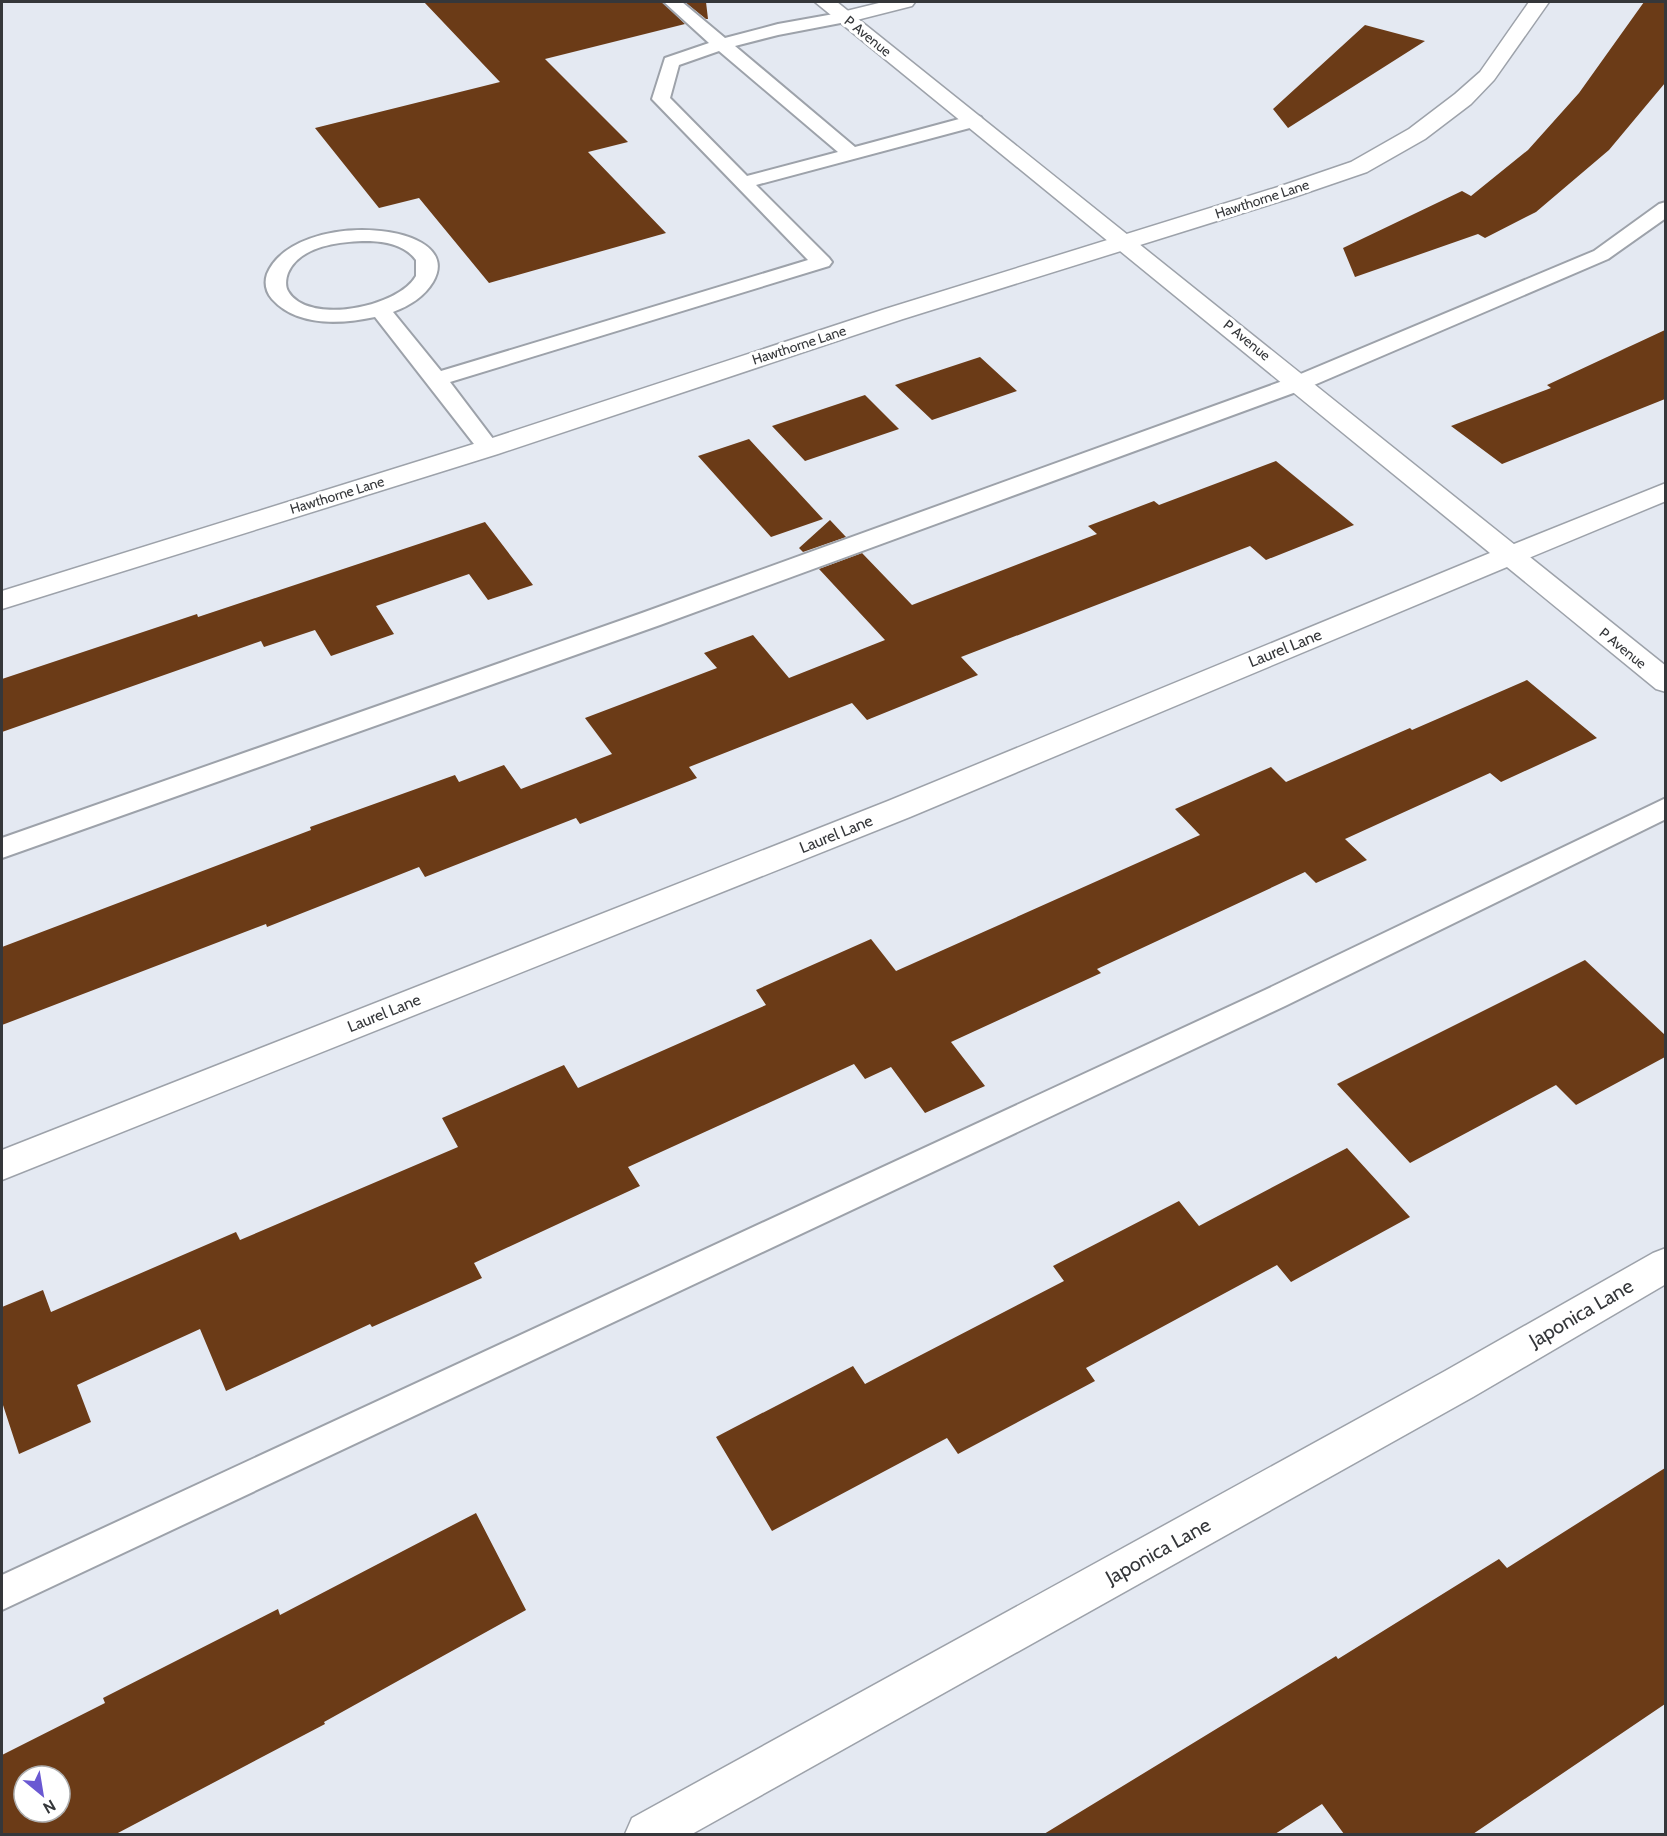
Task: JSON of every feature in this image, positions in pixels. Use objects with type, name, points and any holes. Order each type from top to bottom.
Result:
[{"type":"street","points":[[835,9],[905,2]]},
{"type":"street","name":"Hawthorne Lane","points":[[2,600],[489,448],[883,318],[1359,167],[1388,153],[1463,99],[1487,76],[1539,2]]},
{"type":"street","name":"P Avenue","points":[[835,9],[1665,682]]},
{"type":"street","name":"Laurel Lane","points":[[2,1165],[899,809],[1665,491]]},
{"type":"street","name":"Japonica Lane","points":[[648,1834],[1459,1384],[1665,1264]]},
{"type":"lane","points":[[672,2],[853,155]]},
{"type":"lane","points":[[436,379],[822,262],[661,99],[671,62],[720,43],[797,24],[835,9]]},
{"type":"lane","points":[[743,183],[974,121]]},
{"type":"lane","points":[[2,849],[651,619],[1299,383],[1601,255],[1665,207]]},
{"type":"lane","points":[[375,235],[404,241],[419,250],[428,262],[428,275],[419,289],[403,301],[381,310],[356,315],[331,316],[308,312],[290,304],[278,293],[275,280],[280,267],[301,250],[334,238],[375,235]]},
{"type":"lane","points":[[381,310],[489,448]]},
{"type":"lane","points":[[2,1593],[1275,998],[1665,807]]},
{"type":"building","points":[[424,2],[662,2],[685,24],[545,59],[628,142],[588,152],[666,233],[489,283],[419,198],[379,208],[315,128],[500,82]]},
{"type":"building","points":[[685,2],[706,2],[708,19],[706,19]]},
{"type":"building","points":[[1644,2],[1665,2],[1665,83],[1609,150],[1536,212],[1485,238],[1478,234],[1355,277],[1343,248],[1462,191],[1471,196],[1528,150],[1579,93]]},
{"type":"building","points":[[1365,25],[1425,41],[1288,128],[1273,109]]},
{"type":"building","points":[[1665,330],[1665,399],[1502,464],[1451,426],[1551,388],[1547,385]]},
{"type":"building","points":[[980,357],[1017,391],[932,420],[895,385]]},
{"type":"building","points":[[865,395],[899,429],[805,461],[772,426]]},
{"type":"building","points":[[749,439],[823,519],[771,537],[698,456]]},
{"type":"building","points":[[1276,461],[1354,525],[1266,560],[1250,546],[961,657],[978,675],[867,720],[852,703],[689,767],[697,778],[580,824],[576,818],[425,877],[419,867],[267,927],[266,924],[2,1025],[2,947],[311,830],[310,827],[455,775],[459,782],[504,765],[521,789],[612,754],[585,718],[717,668],[704,653],[753,635],[789,678],[885,640],[819,569],[862,553],[912,605],[1097,534],[1088,526],[1154,501],[1159,505]]},
{"type":"building","points":[[830,520],[846,537],[803,552],[799,548]]},
{"type":"building","points":[[485,522],[533,585],[488,600],[469,574],[376,606],[394,634],[331,656],[315,630],[264,647],[261,641],[2,732],[2,679]]},
{"type":"building","points":[[1527,680],[1597,738],[1501,782],[1490,773],[1345,839],[1367,860],[1316,883],[1305,872],[1097,969],[1101,973],[951,1042],[985,1086],[925,1113],[891,1067],[865,1079],[854,1064],[628,1167],[640,1186],[474,1263],[482,1278],[372,1327],[370,1324],[226,1391],[200,1329],[77,1385],[91,1422],[19,1454],[2,1402],[2,1307],[43,1290],[51,1312],[236,1232],[240,1240],[458,1147],[442,1118],[564,1065],[578,1088],[766,1005],[756,990],[871,939],[896,971],[1200,835],[1175,809],[1271,767],[1286,782]]},
{"type":"building","points":[[1585,960],[1665,1035],[1665,1057],[1576,1105],[1556,1085],[1410,1163],[1337,1084]]},
{"type":"building","points":[[1347,1148],[1410,1217],[1291,1282],[1277,1265],[1086,1368],[1095,1381],[958,1454],[947,1438],[772,1531],[716,1437],[853,1366],[865,1384],[1064,1281],[1053,1266],[1179,1201],[1199,1226]]},
{"type":"building","points":[[1665,1468],[1665,1704],[1473,1834],[1344,1834],[1322,1804],[1275,1834],[1044,1834],[1336,1656],[1338,1659],[1499,1559],[1507,1568]]},
{"type":"building","points":[[476,1513],[526,1610],[324,1722],[325,1724],[116,1834],[2,1834],[2,1755],[105,1703],[103,1698],[278,1609],[280,1615]]}]
